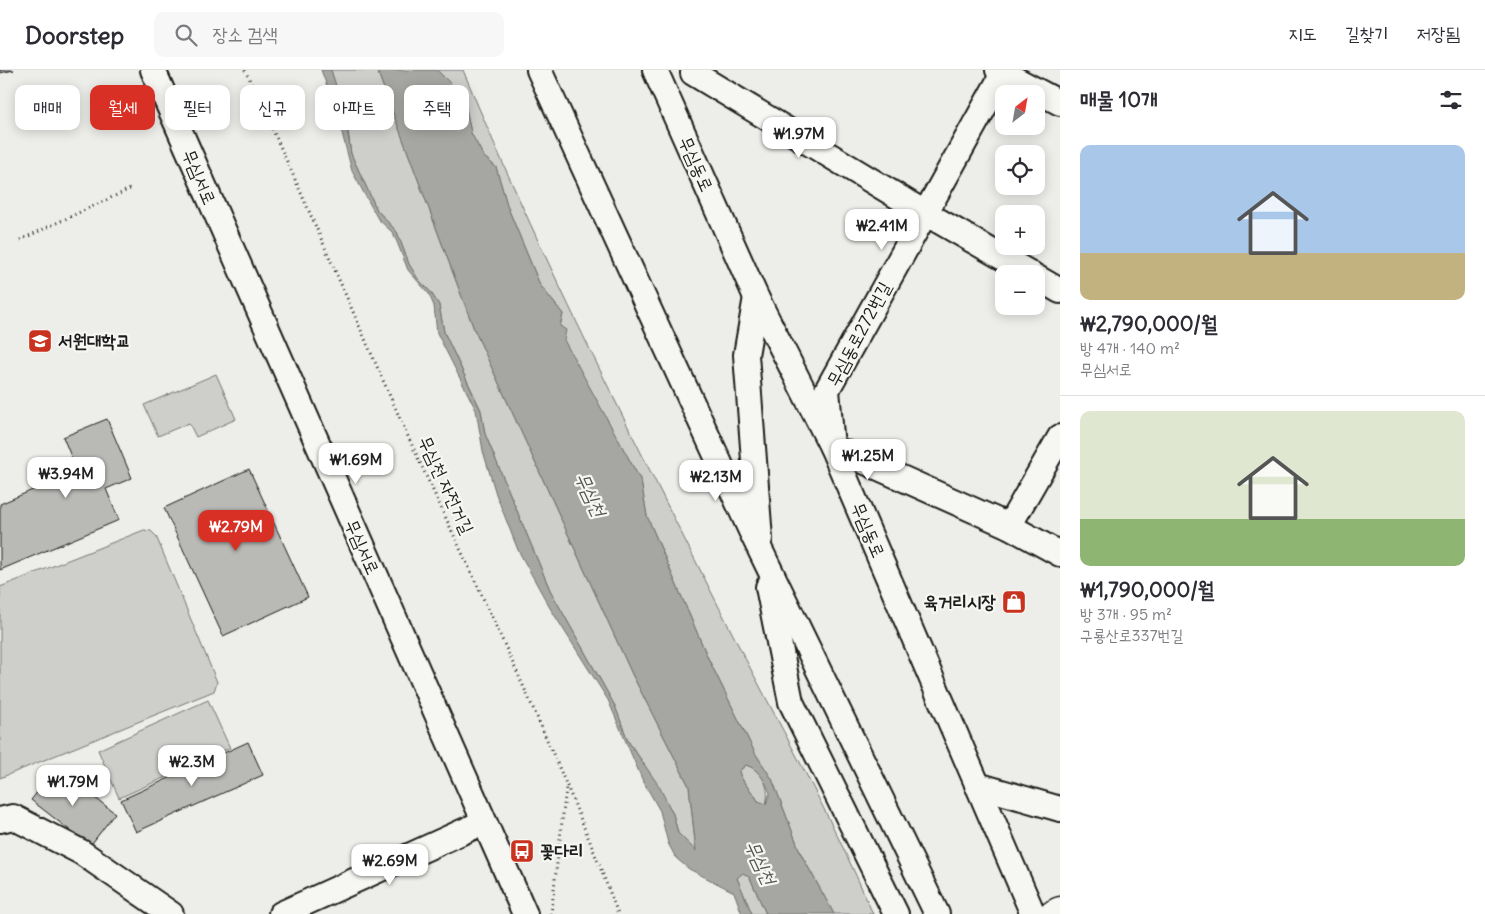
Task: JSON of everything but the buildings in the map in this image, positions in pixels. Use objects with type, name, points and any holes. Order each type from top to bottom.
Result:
[{"type":"main road","points":[[1054,914],[1060,911]]},
{"type":"street","name":"무심서로","points":[[153,70],[525,914]]},
{"type":"street","points":[[539,70],[762,553],[937,914]]},
{"type":"street","points":[[658,78],[694,71],[925,213],[1015,265]]},
{"type":"street","points":[[1002,71],[1060,103]]},
{"type":"street","name":"무심동로272번길","points":[[832,447],[827,390],[1002,71]]},
{"type":"street","name":"무심동로","points":[[658,78],[756,297],[832,447],[1033,914]]},
{"type":"street","points":[[1045,282],[1060,291]]},
{"type":"street","points":[[756,297],[746,355],[762,553],[791,702],[896,914]]},
{"type":"street","points":[[1009,526],[1060,437]]},
{"type":"street","points":[[832,447],[1009,526],[1060,554]]},
{"type":"street","points":[[977,784],[1060,809]]},
{"type":"street","points":[[0,820],[12,817],[81,852],[171,914]]},
{"type":"street","points":[[281,914],[484,822]]},
{"type":"path","name":"무심천 자전거길","points":[[245,70],[410,440],[536,715],[592,844],[618,914]]},
{"type":"path","points":[[20,240],[132,188]]},
{"type":"path","points":[[551,914],[566,787]]},
{"type":"shaded area","points":[[331,70],[377,70],[383,85],[335,85]]},
{"type":"shaded area","points":[[437,70],[463,70],[524,211],[590,349],[727,623],[821,804],[873,914],[834,914],[801,854],[772,779],[755,753],[708,658],[647,516],[641,481],[563,340],[560,327],[563,314],[540,285],[508,208],[496,167],[484,157],[471,133],[469,123],[469,85],[452,85]]},
{"type":"shaded area","points":[[394,115],[474,329],[632,674],[689,786],[696,851],[678,833],[673,814],[628,741],[615,706],[550,590],[485,434],[481,410],[444,332],[439,305],[430,291],[418,279],[409,264],[397,232],[377,210],[351,154],[348,130],[394,130]]},
{"type":"shaded area","points":[[216,374],[236,419],[196,437],[189,423],[158,436],[144,405]]},
{"type":"shaded area","points":[[144,530],[151,531],[156,536],[217,682],[214,691],[0,778],[0,587]]},
{"type":"shaded area","points":[[208,700],[230,748],[119,798],[98,750]]},
{"type":"shaded area","points":[[746,765],[757,771],[764,780],[767,792],[766,804],[758,801],[742,779],[739,771]]},
{"type":"shaded area","points":[[743,872],[750,878],[766,914],[752,914],[737,878]]},
{"type":"water","points":[[321,70],[331,70],[336,85],[327,85]]},
{"type":"water","name":"무심천","points":[[377,70],[437,70],[452,85],[404,85],[404,130],[469,130],[469,123],[471,133],[484,157],[496,167],[508,208],[540,285],[563,314],[560,326],[566,330],[564,340],[641,481],[647,516],[708,658],[755,753],[772,779],[801,854],[834,914],[766,914],[750,878],[743,873],[737,878],[752,914],[742,914],[734,892],[689,869],[676,858],[668,843],[660,811],[642,779],[608,700],[550,608],[518,550],[496,494],[483,451],[476,410],[437,333],[434,306],[429,294],[408,270],[392,232],[378,219],[352,171],[341,130],[347,130],[351,154],[377,210],[397,232],[409,264],[418,279],[430,291],[439,305],[444,332],[481,411],[485,434],[550,590],[615,706],[628,741],[659,786],[673,814],[678,833],[696,851],[689,786],[632,674],[474,329],[394,115],[394,85],[383,85]],"holes":[[[746,765],[755,769],[770,793],[766,804],[758,801],[744,783],[739,771]]]},
{"type":"place","name":"서원대학교","points":[[40,341]]},
{"type":"place","name":"육거리시장","points":[[1014,602]]},
{"type":"place","name":"꽃다리","points":[[522,851]]}]
